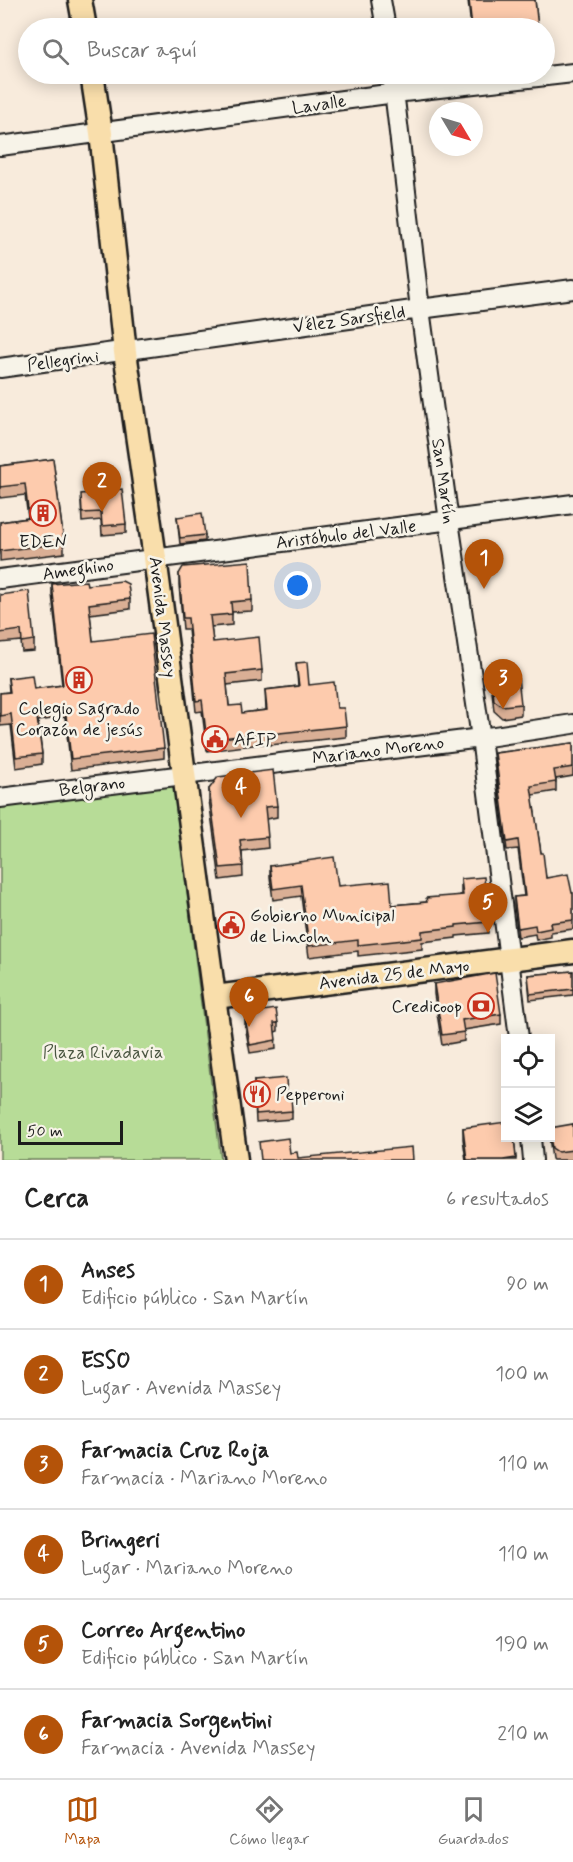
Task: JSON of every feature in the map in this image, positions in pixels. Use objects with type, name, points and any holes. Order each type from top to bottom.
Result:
[{"type":"main road","points":[[80,0],[83,18]]},
{"type":"main road","name":"Avenida Massey","points":[[94,84],[125,352],[236,1160]]},
{"type":"main road","name":"Avenida 25 de Mayo","points":[[215,998],[573,951]]},
{"type":"street","points":[[381,0],[384,18]]},
{"type":"street","name":"Lavalle","points":[[555,75],[573,73]]},
{"type":"street","name":"San Martín","points":[[394,84],[420,309],[481,738],[519,1034]]},
{"type":"street","name":"Lavalle","points":[[0,146],[475,84]]},
{"type":"street","name":"Vélez Sarsfield","points":[[125,352],[573,289]]},
{"type":"street","name":"Pellegrini","points":[[0,368],[125,352]]},
{"type":"street","name":"Aristóbulo del Valle","points":[[155,558],[573,504]]},
{"type":"street","name":"Ameghino","points":[[0,579],[155,558]]},
{"type":"street","name":"Mariano Moreno","points":[[183,774],[481,738],[573,724]]},
{"type":"street","name":"Belgrano","points":[[0,798],[183,774]]},
{"type":"street","points":[[531,1142],[533,1160]]},
{"type":"green space","name":"Plaza Rivadavia","points":[[173,783],[221,1160],[0,1160],[0,806]]},
{"type":"building","points":[[469,0],[535,0],[537,18],[471,18]]},
{"type":"building","name":"EDEN","points":[[53,459],[64,543],[0,551],[0,522],[29,518],[25,484],[0,487],[0,466]]},
{"type":"building","points":[[122,489],[126,524],[102,526],[101,512],[82,513],[81,494]]},
{"type":"building","points":[[202,513],[205,535],[180,538],[177,517]]},
{"type":"building","points":[[250,561],[252,600],[231,602],[232,614],[210,616],[213,642],[259,637],[262,670],[226,674],[229,706],[241,705],[242,713],[267,710],[265,690],[299,686],[296,663],[307,662],[309,685],[334,682],[337,708],[344,708],[346,726],[207,740],[202,700],[196,701],[188,618],[183,618],[179,574],[183,567]]},
{"type":"building","points":[[86,581],[87,585],[122,581],[128,584],[130,599],[89,604],[93,641],[151,634],[164,748],[71,759],[65,707],[36,711],[42,754],[16,757],[11,714],[0,716],[0,693],[10,692],[8,678],[32,675],[34,689],[63,685],[52,584]]},
{"type":"building","points":[[29,591],[34,640],[22,642],[21,630],[0,633],[0,595]]},
{"type":"building","points":[[507,669],[508,678],[518,677],[521,704],[502,706],[494,700],[491,671]]},
{"type":"building","points":[[573,743],[573,767],[554,770],[556,782],[531,786],[546,878],[568,874],[573,893],[573,920],[550,923],[551,928],[536,931],[535,925],[518,928],[514,897],[525,896],[518,840],[507,842],[495,753]]},
{"type":"building","points":[[273,770],[277,806],[265,807],[268,837],[240,840],[243,866],[220,868],[209,789],[218,777]]},
{"type":"building","points":[[334,857],[338,886],[390,881],[392,905],[427,902],[426,898],[463,895],[461,879],[484,877],[488,922],[422,931],[422,938],[358,945],[358,940],[309,946],[301,885],[273,889],[270,866]]},
{"type":"building","points":[[573,971],[573,989],[530,994],[528,975]]},
{"type":"building","points":[[495,973],[501,1014],[462,1020],[464,1032],[442,1035],[434,984]]},
{"type":"building","points":[[276,1009],[278,1023],[274,1023],[276,1040],[250,1045],[245,1017],[249,1013]]},
{"type":"building","points":[[286,1078],[287,1095],[291,1095],[292,1111],[256,1114],[254,1081]]},
{"type":"building","points":[[501,1123],[501,1142],[514,1142],[516,1158],[467,1160],[463,1128]]},
{"type":"building","points":[[573,1124],[573,1150],[558,1152],[552,1148],[551,1142],[555,1142],[555,1127]]},
{"type":"building","points":[[288,1138],[290,1153],[297,1152],[298,1158],[412,1147],[413,1160],[261,1160],[259,1142]]},
{"type":"place","name":"ESSO","points":[[102,512]]},
{"type":"place","name":"EDEN","points":[[43,513]]},
{"type":"place","name":"Anses","points":[[484,589]]},
{"type":"place","name":"Colegio Sagrado Corazón de jesús","points":[[79,680]]},
{"type":"place","name":"Farmacia Cruz Roja","points":[[503,709]]},
{"type":"place","name":"AFIP","points":[[215,739]]},
{"type":"place","name":"Bringeri","points":[[241,818]]},
{"type":"place","name":"Gobierno Municipal de Lincoln","points":[[231,925]]},
{"type":"place","name":"Correo Argentino","points":[[488,933]]},
{"type":"place","name":"Credicoop","points":[[481,1006]]},
{"type":"place","name":"Farmacia Sorgentini","points":[[249,1027]]},
{"type":"place","name":"Pepperoni","points":[[257,1094]]}]
